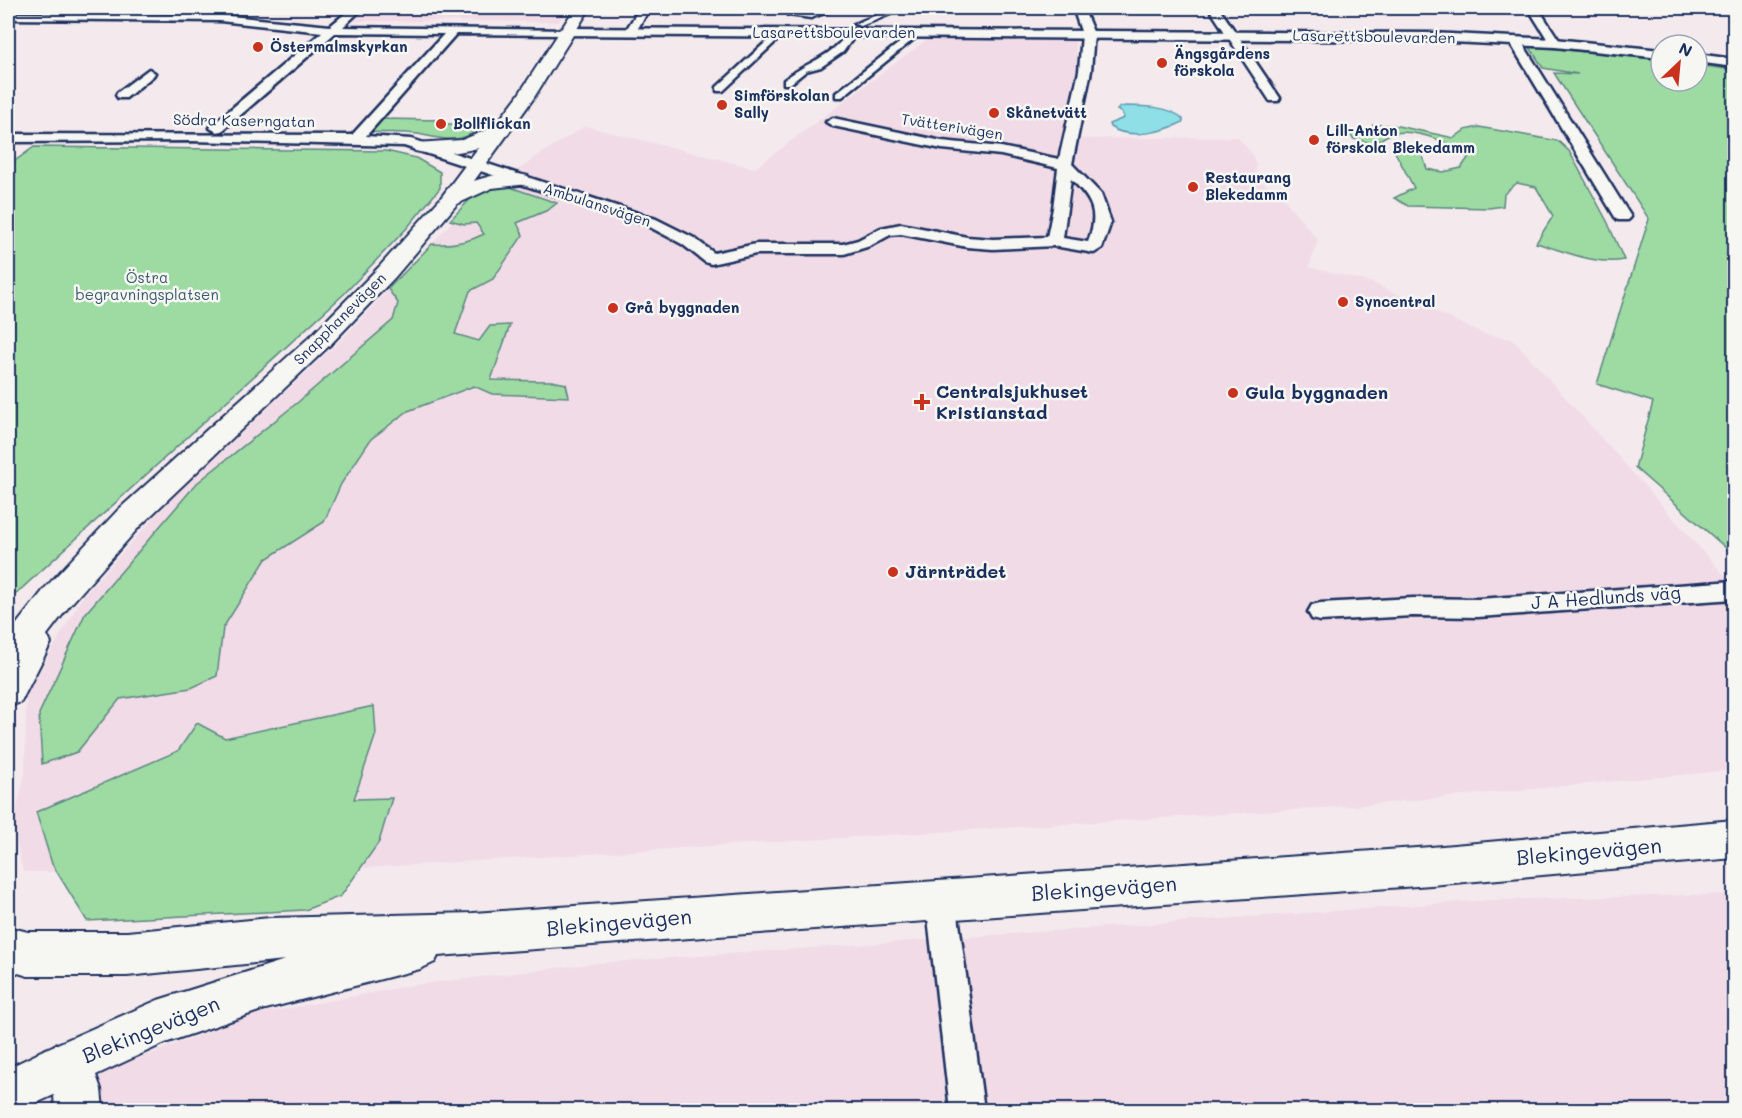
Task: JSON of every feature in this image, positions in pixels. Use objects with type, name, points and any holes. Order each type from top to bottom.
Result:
[{"type":"main road","name":"Snapphanevägen","points":[[8,659],[58,596],[129,518],[322,339],[387,272],[447,203],[525,99],[582,8]]},
{"type":"main road","points":[[422,147],[453,149],[467,147],[500,131]]},
{"type":"main road","points":[[447,203],[474,186],[485,182],[521,180]]},
{"type":"main road","name":"Snapphanevägen","points":[[8,692],[58,596]]},
{"type":"main road","name":"Blekingevägen","points":[[8,949],[28,954],[127,954],[270,939],[473,934],[1431,866],[1734,839]]},
{"type":"main road","name":"Blekingevägen","points":[[8,1092],[55,1068],[158,1023],[262,988],[473,934]]},
{"type":"main road","points":[[55,1068],[68,1071],[76,1078],[80,1110]]},
{"type":"street","points":[[62,16],[77,8]]},
{"type":"street","points":[[214,18],[228,8]]},
{"type":"street","points":[[247,122],[221,125],[358,8]]},
{"type":"street","points":[[630,33],[646,8]]},
{"type":"street","points":[[792,15],[811,16],[834,8]]},
{"type":"street","points":[[787,82],[803,69],[818,66],[840,50],[855,29],[901,8]]},
{"type":"street","points":[[1065,165],[1094,194],[1103,222],[1094,248],[1054,241],[1061,208],[1065,165],[1086,71],[1088,34],[1078,8]]},
{"type":"street","points":[[1214,8],[1274,98]]},
{"type":"street","points":[[1533,8],[1555,43]]},
{"type":"street","name":"Lasarettsboulevarden","points":[[8,16],[246,19],[331,30],[452,32],[781,33],[855,29],[916,34],[1431,37],[1555,43],[1649,53]]},
{"type":"street","points":[[356,139],[452,32]]},
{"type":"street","points":[[720,89],[781,33]]},
{"type":"street","points":[[839,95],[916,34]]},
{"type":"street","points":[[1515,41],[1623,217]]},
{"type":"street","points":[[1709,60],[1734,63]]},
{"type":"street","points":[[122,95],[149,74]]},
{"type":"street","name":"Tvätterivägen","points":[[833,122],[942,145],[1001,151],[1065,165]]},
{"type":"street","points":[[348,124],[370,124]]},
{"type":"street","name":"Södra Kaserngatan","points":[[12,145],[190,137],[356,139],[406,142],[476,164]]},
{"type":"street","name":"Ambulansvägen","points":[[476,164],[666,228],[711,259],[756,249],[844,249],[893,230],[993,244],[1054,241]]},
{"type":"street","name":"J A Hedlunds väg","points":[[1320,612],[1413,607],[1478,608],[1734,590]]},
{"type":"street","points":[[940,900],[967,1110]]},
{"type":"shaded area","points":[[367,8],[569,8],[559,22],[353,21]]},
{"type":"shaded area","name":"Centralsjukhuset Kristianstad","points":[[926,40],[1075,41],[1077,63],[1074,95],[1063,139],[1238,137],[1252,154],[1256,164],[1255,177],[1282,196],[1318,240],[1309,267],[1373,283],[1484,334],[1513,339],[1734,586],[1734,770],[1353,806],[318,871],[23,872],[13,825],[25,773],[26,695],[83,596],[167,503],[343,338],[482,190],[526,165],[585,126],[755,168]]},
{"type":"shaded area","points":[[1734,894],[1734,1110],[39,1110],[113,1068],[252,1015],[413,985],[598,963],[1488,900]]},
{"type":"green space","points":[[1529,46],[1649,59],[1649,93],[1709,93],[1709,67],[1734,70],[1734,555],[1635,468],[1653,402],[1597,384],[1649,219],[1554,73],[1578,74],[1543,68]]},
{"type":"green space","points":[[382,119],[440,120],[438,124],[455,124],[452,130],[477,130],[463,138],[456,139],[412,133],[370,132]]},
{"type":"green space","points":[[1373,125],[1393,125],[1454,138],[1465,130],[1479,127],[1558,141],[1569,151],[1607,221],[1624,260],[1591,259],[1536,243],[1553,216],[1536,187],[1517,183],[1504,194],[1503,206],[1489,208],[1408,206],[1394,198],[1414,188],[1395,152],[1406,148],[1421,151],[1427,169],[1443,172],[1461,168],[1468,158],[1462,149],[1435,138],[1414,133],[1395,133],[1374,144],[1354,139],[1349,134],[1370,133]]},
{"type":"green space","name":"Östra begravningsplatsen","points":[[34,147],[386,151],[416,158],[440,172],[440,188],[407,228],[344,294],[8,601],[8,166]]},
{"type":"green space","points":[[507,186],[557,203],[548,210],[517,223],[523,235],[493,279],[470,291],[455,334],[479,341],[490,326],[510,325],[491,380],[552,381],[566,384],[569,397],[492,394],[474,386],[408,411],[371,439],[341,484],[324,522],[266,559],[223,628],[217,676],[191,688],[120,699],[77,752],[42,764],[39,714],[85,614],[197,483],[297,403],[393,320],[398,303],[388,289],[432,244],[459,243],[484,234],[476,223],[464,224],[450,220],[481,188]]},
{"type":"green space","points":[[374,706],[376,734],[354,799],[392,798],[379,842],[341,896],[305,910],[87,921],[52,864],[36,812],[178,751],[197,723],[225,738]]},
{"type":"water","points":[[1126,106],[1164,109],[1178,115],[1183,122],[1166,129],[1137,134],[1118,131],[1110,127],[1109,124],[1124,118],[1117,110]]},
{"type":"place","name":"Östermalmskyrkan","points":[[258,47]]},
{"type":"place","name":"Ängsgårdens förskola","points":[[1162,63]]},
{"type":"place","name":"Simförskolan Sally","points":[[722,105]]},
{"type":"place","name":"Skånetvätt","points":[[994,113]]},
{"type":"place","name":"Bollflickan","points":[[441,124]]},
{"type":"place","name":"Lill-Anton förskola Blekedamm","points":[[1314,140]]},
{"type":"place","name":"Restaurang Blekedamm","points":[[1193,187]]},
{"type":"place","name":"Syncentral","points":[[1343,302]]},
{"type":"place","name":"Grå byggnaden","points":[[613,308]]},
{"type":"place","name":"Gula byggnaden","points":[[1233,393]]},
{"type":"place","name":"Centralsjukhuset Kristianstad","points":[[922,402]]},
{"type":"place","name":"Järnträdet","points":[[893,572]]}]
